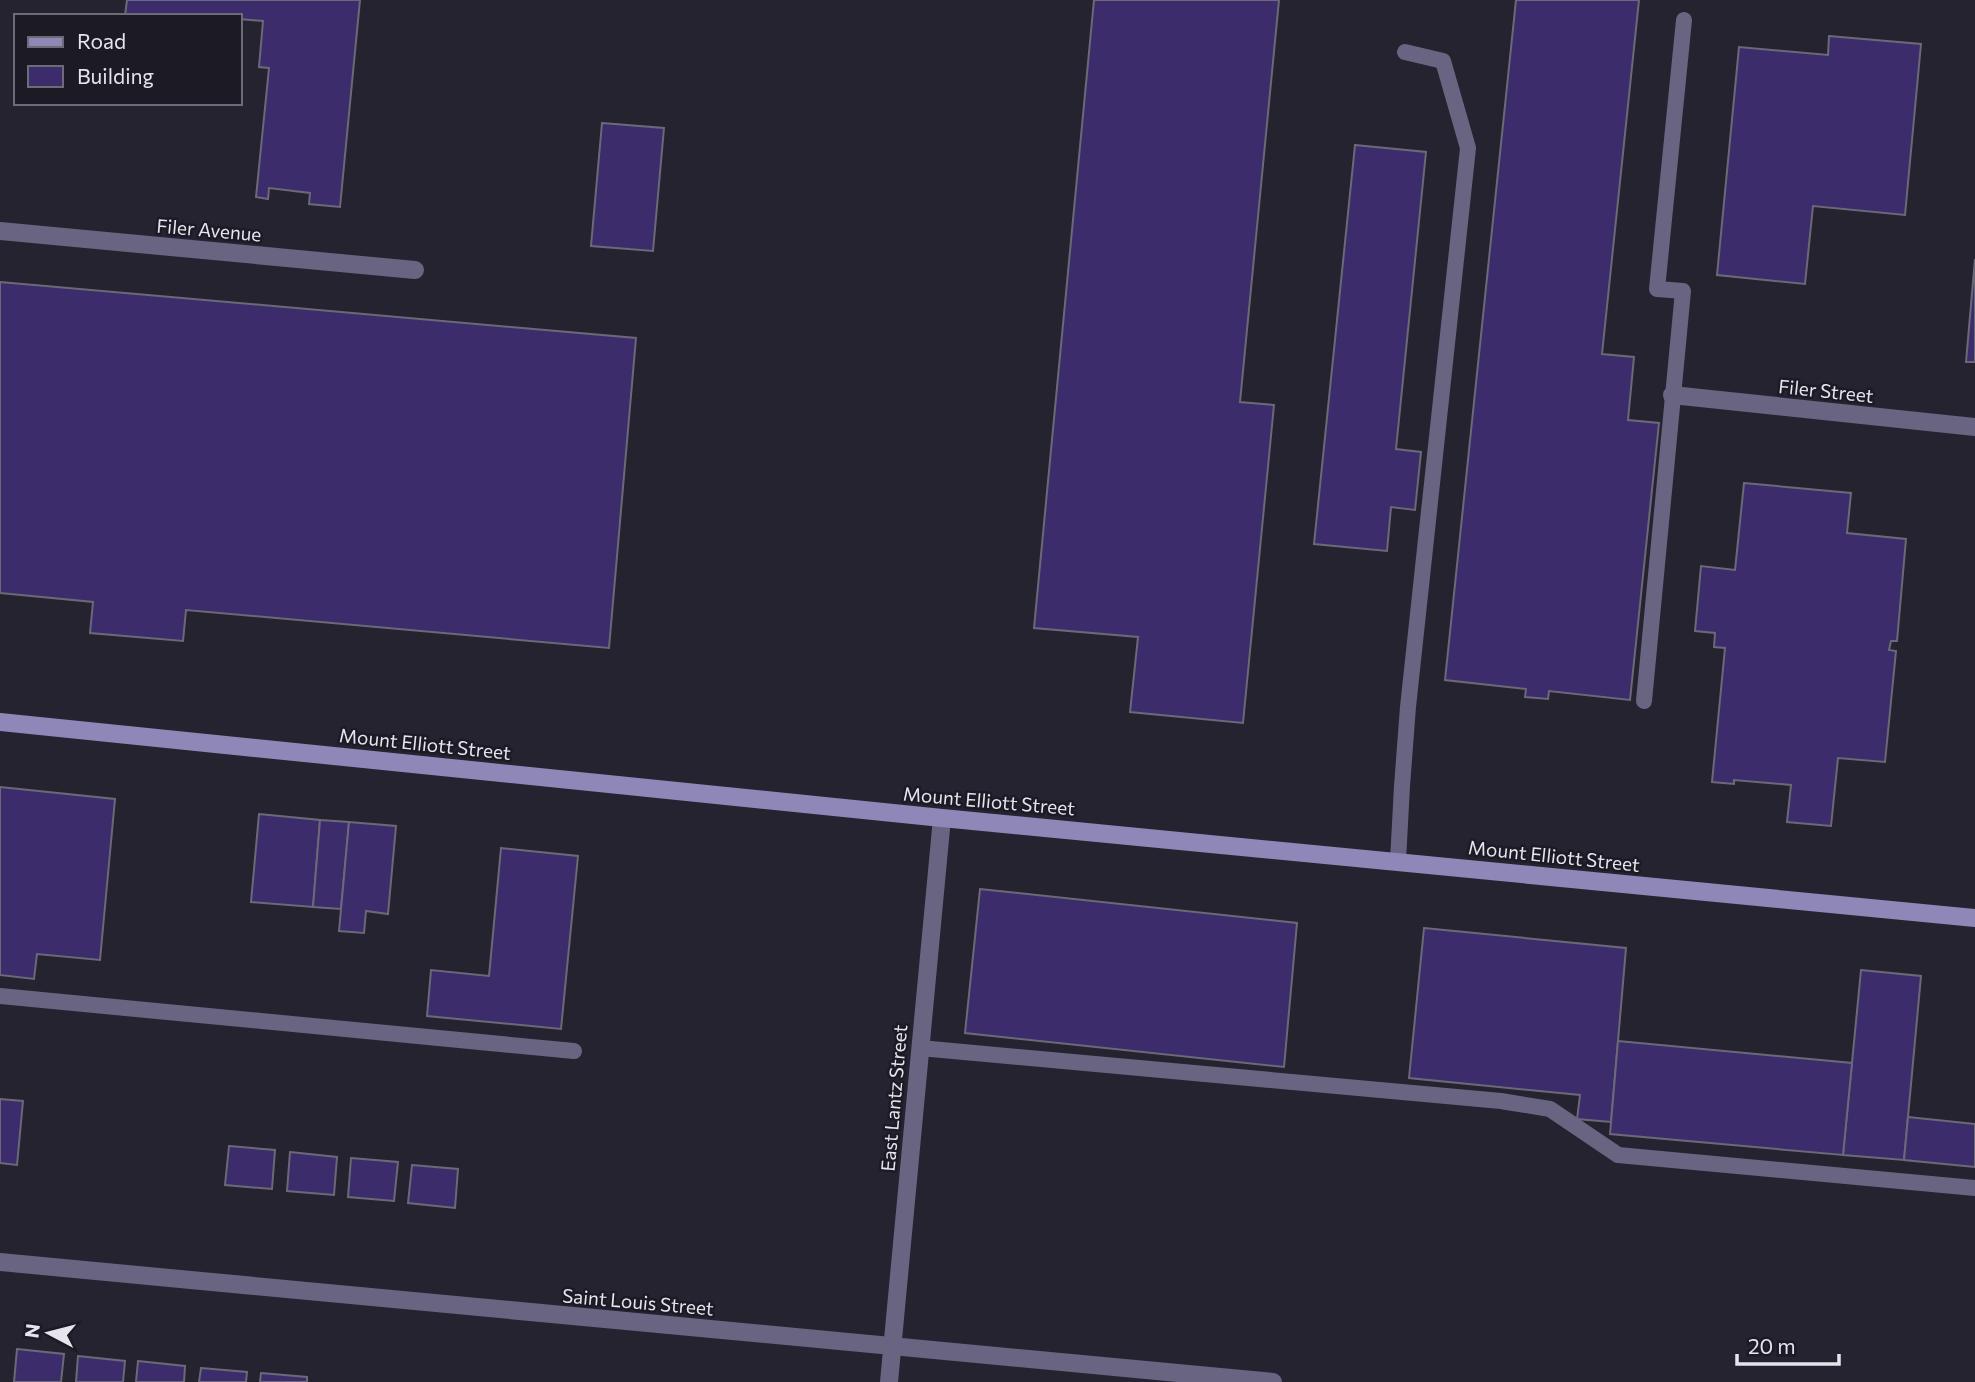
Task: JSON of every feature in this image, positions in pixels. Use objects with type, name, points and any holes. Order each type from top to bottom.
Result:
[{"type":"street","name":"Filer Avenue","points":[[0,231],[415,270]]},
{"type":"street","name":"Filer Street","points":[[1672,395],[1975,428]]},
{"type":"street","name":"Mount Elliott Street","points":[[0,722],[942,818],[1975,918]]},
{"type":"street","name":"East Lantz Street","points":[[888,1382],[942,818]]},
{"type":"street","name":"Saint Louis Street","points":[[0,1262],[1273,1382]]},
{"type":"lane","points":[[1644,701],[1684,291],[1657,289],[1684,20]]},
{"type":"lane","points":[[1398,861],[1408,708],[1468,148],[1443,61],[1405,52]]},
{"type":"lane","points":[[0,996],[574,1051]]},
{"type":"lane","points":[[920,1048],[1501,1101],[1550,1109],[1618,1155],[1975,1188]]},
{"type":"building","points":[[127,0],[360,0],[340,207],[309,204],[310,193],[269,188],[268,199],[256,197],[269,68],[259,67],[263,21],[242,19],[242,14],[125,14]]},
{"type":"building","points":[[1094,0],[1279,0],[1240,402],[1274,405],[1243,723],[1130,712],[1138,637],[1034,628]]},
{"type":"building","points":[[1516,0],[1639,0],[1602,354],[1634,357],[1628,420],[1659,423],[1630,700],[1549,691],[1548,699],[1525,697],[1526,689],[1445,680]]},
{"type":"building","points":[[1829,36],[1921,44],[1905,215],[1813,206],[1805,284],[1717,275],[1739,47],[1828,55]]},
{"type":"building","points":[[602,123],[664,128],[653,251],[591,246]]},
{"type":"building","points":[[1355,145],[1426,152],[1396,449],[1421,452],[1415,510],[1391,507],[1387,551],[1314,544]]},
{"type":"building","points":[[1975,259],[1975,362],[1966,362]]},
{"type":"building","points":[[0,282],[636,338],[609,648],[186,610],[183,641],[90,633],[93,602],[0,593]]},
{"type":"building","points":[[1744,483],[1851,493],[1847,533],[1906,539],[1897,641],[1891,641],[1889,650],[1896,651],[1885,762],[1838,758],[1831,826],[1787,822],[1791,785],[1734,780],[1734,784],[1712,782],[1725,648],[1714,647],[1715,633],[1695,631],[1701,566],[1735,570]]},
{"type":"building","points":[[0,787],[115,799],[100,960],[37,954],[34,979],[0,975]]},
{"type":"building","points":[[259,814],[320,820],[313,907],[251,902]]},
{"type":"building","points":[[320,820],[349,822],[341,909],[313,907]]},
{"type":"building","points":[[349,822],[396,826],[388,914],[366,911],[364,933],[339,931]]},
{"type":"building","points":[[501,848],[578,856],[561,1029],[427,1016],[431,970],[489,976]]},
{"type":"building","points":[[980,889],[1297,923],[1284,1067],[965,1033]]},
{"type":"building","points":[[1424,928],[1626,948],[1611,1122],[1577,1119],[1580,1095],[1409,1078]]},
{"type":"building","points":[[1861,970],[1921,976],[1904,1160],[1843,1155]]},
{"type":"building","points":[[1618,1041],[1852,1063],[1843,1155],[1610,1134]]},
{"type":"building","points":[[0,1099],[23,1101],[17,1165],[0,1163]]},
{"type":"building","points":[[1908,1117],[1975,1124],[1975,1167],[1904,1160]]},
{"type":"building","points":[[229,1146],[275,1150],[272,1189],[225,1185]]},
{"type":"building","points":[[290,1152],[337,1157],[334,1195],[287,1191]]},
{"type":"building","points":[[351,1158],[398,1162],[394,1201],[348,1197]]},
{"type":"building","points":[[412,1165],[458,1169],[455,1208],[408,1203]]},
{"type":"building","points":[[17,1349],[64,1354],[61,1382],[14,1382]]},
{"type":"building","points":[[78,1356],[125,1361],[123,1382],[76,1382]]},
{"type":"building","points":[[138,1361],[185,1366],[184,1382],[136,1382]]},
{"type":"building","points":[[201,1368],[247,1372],[246,1382],[199,1382]]},
{"type":"building","points":[[261,1373],[307,1377],[307,1382],[260,1382]]}]
